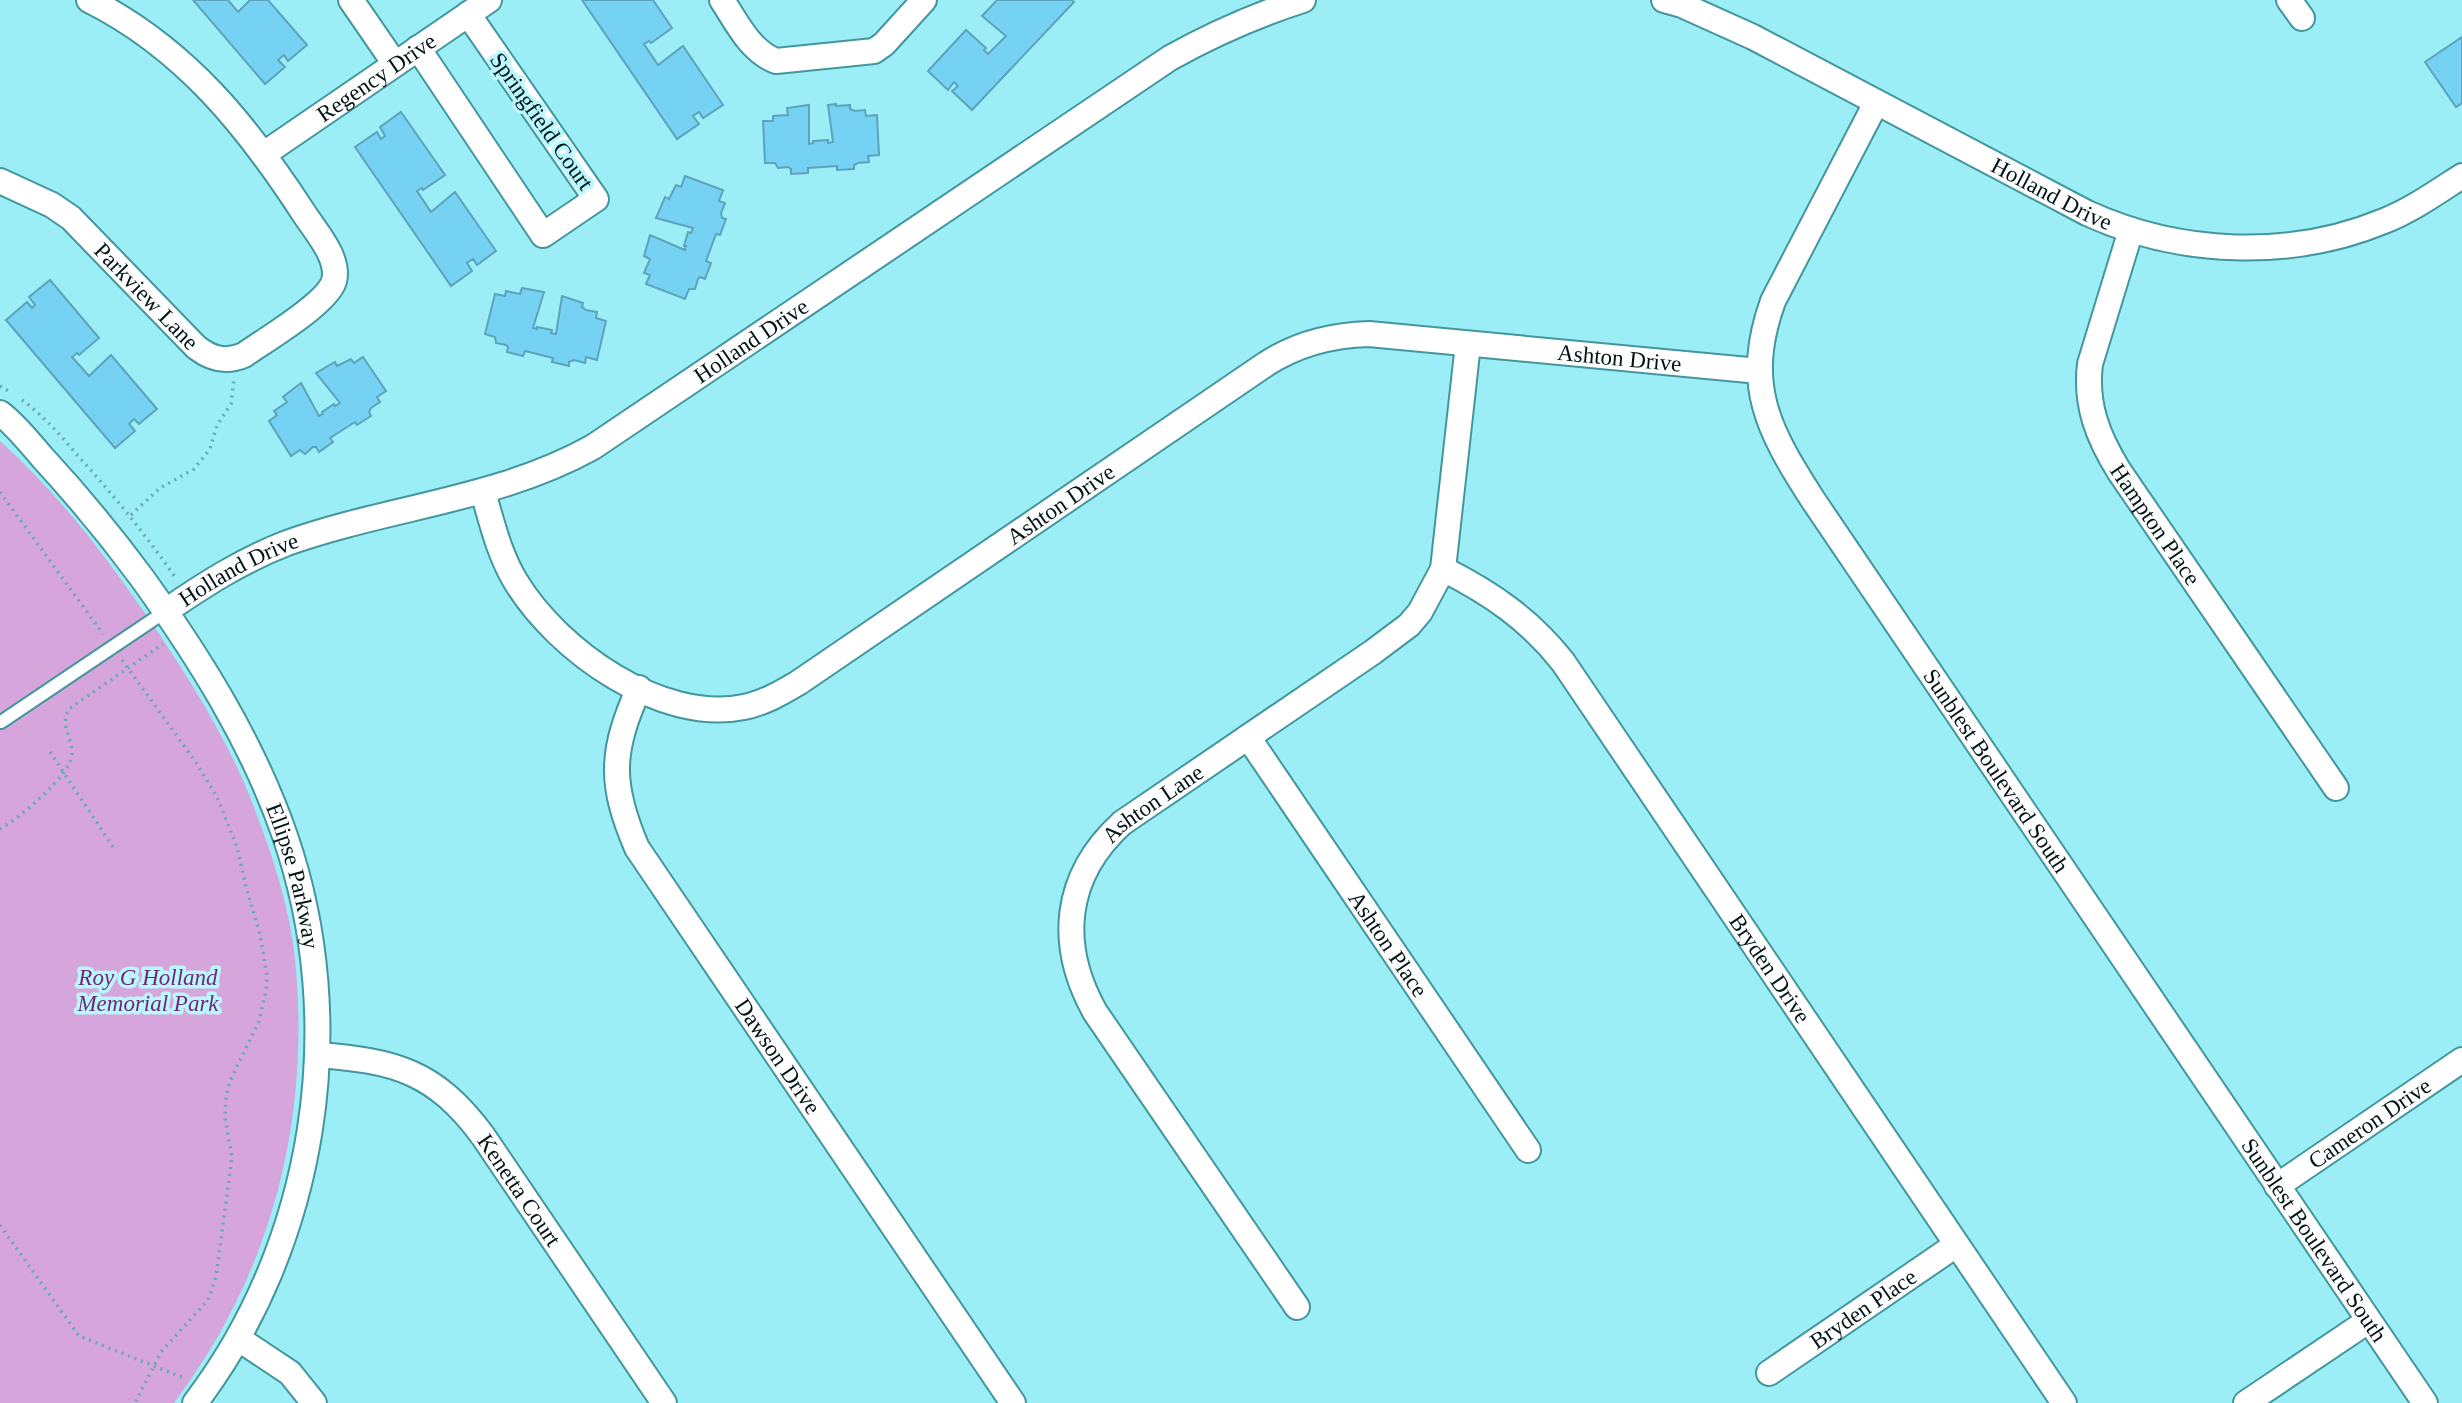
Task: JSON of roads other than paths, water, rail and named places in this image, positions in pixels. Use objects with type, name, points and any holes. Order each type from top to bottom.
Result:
[{"type":"street","points":[[89,0],[124,19],[191,71],[215,94],[264,154]]},
{"type":"street","points":[[351,0],[395,64]]},
{"type":"street","name":"Regency Drive","points":[[264,154],[489,0]]},
{"type":"street","points":[[722,0],[754,48],[776,61],[874,51],[884,44],[924,0]]},
{"type":"street","name":"Holland Drive","points":[[166,611],[242,562],[289,542],[330,529],[483,492],[544,471],[593,447],[1170,58],[1212,35],[1303,0]]},
{"type":"street","name":"Holland Drive","points":[[1664,0],[1724,23],[2087,213],[2131,230],[2181,242],[2236,248],[2307,242],[2347,234],[2384,221],[2424,201],[2462,176]]},
{"type":"street","name":"Springfield Court","points":[[418,48],[544,234],[596,199],[468,14]]},
{"type":"street","name":"Sunblest Boulevard South","points":[[1876,103],[1773,301],[1763,334],[1759,371],[1768,419],[1792,468],[2425,1403]]},
{"type":"street","name":"Parkview Lane","points":[[0,181],[52,205],[71,218],[206,354],[232,360],[244,355],[321,301],[331,289],[335,269],[316,231],[264,154]]},
{"type":"street","name":"Hampton Place","points":[[2131,230],[2090,364],[2088,381],[2095,426],[2119,471],[2336,788]]},
{"type":"street","name":"Ashton Drive","points":[[483,492],[503,557],[516,583],[537,611],[579,652],[618,677],[672,703],[701,709],[737,708],[771,698],[812,674],[1266,364],[1289,351],[1338,336],[1353,335],[1759,371]]},
{"type":"street","name":"Ashton Lane","points":[[1297,1307],[1095,1012],[1081,984],[1071,947],[1071,915],[1087,867],[1105,841],[1133,815],[1401,631],[1425,604],[1443,569],[1468,344]]},
{"type":"street","name":"Ellipse Parkway","points":[[0,413],[116,542],[166,611],[232,718],[254,761],[285,835],[299,888],[313,960],[318,1055],[312,1124],[297,1189],[281,1241],[239,1339],[193,1392]]},
{"type":"street","name":"Bryden Drive","points":[[1443,569],[1467,581],[1530,625],[1563,662],[2064,1403]]},
{"type":"street","name":"Dawson Drive","points":[[639,688],[621,732],[617,768],[617,785],[623,810],[637,848],[1013,1403]]},
{"type":"street","name":"Ashton Place","points":[[1248,737],[1528,1150]]},
{"type":"street","name":"Kenetta Court","points":[[318,1055],[392,1064],[431,1083],[461,1108],[483,1136],[664,1403]]},
{"type":"street","name":"Cameron Drive","points":[[2277,1186],[2462,1060]]},
{"type":"street","name":"Bryden Place","points":[[1769,1373],[1956,1245]]},
{"type":"street","points":[[2246,1403],[2368,1321]]},
{"type":"street","points":[[239,1339],[290,1373],[314,1403]]},
{"type":"lane","points":[[1,722],[166,611]]},
{"type":"park label","name":"Roy G Holland Memorial Park","points":[[148,990]]}]
